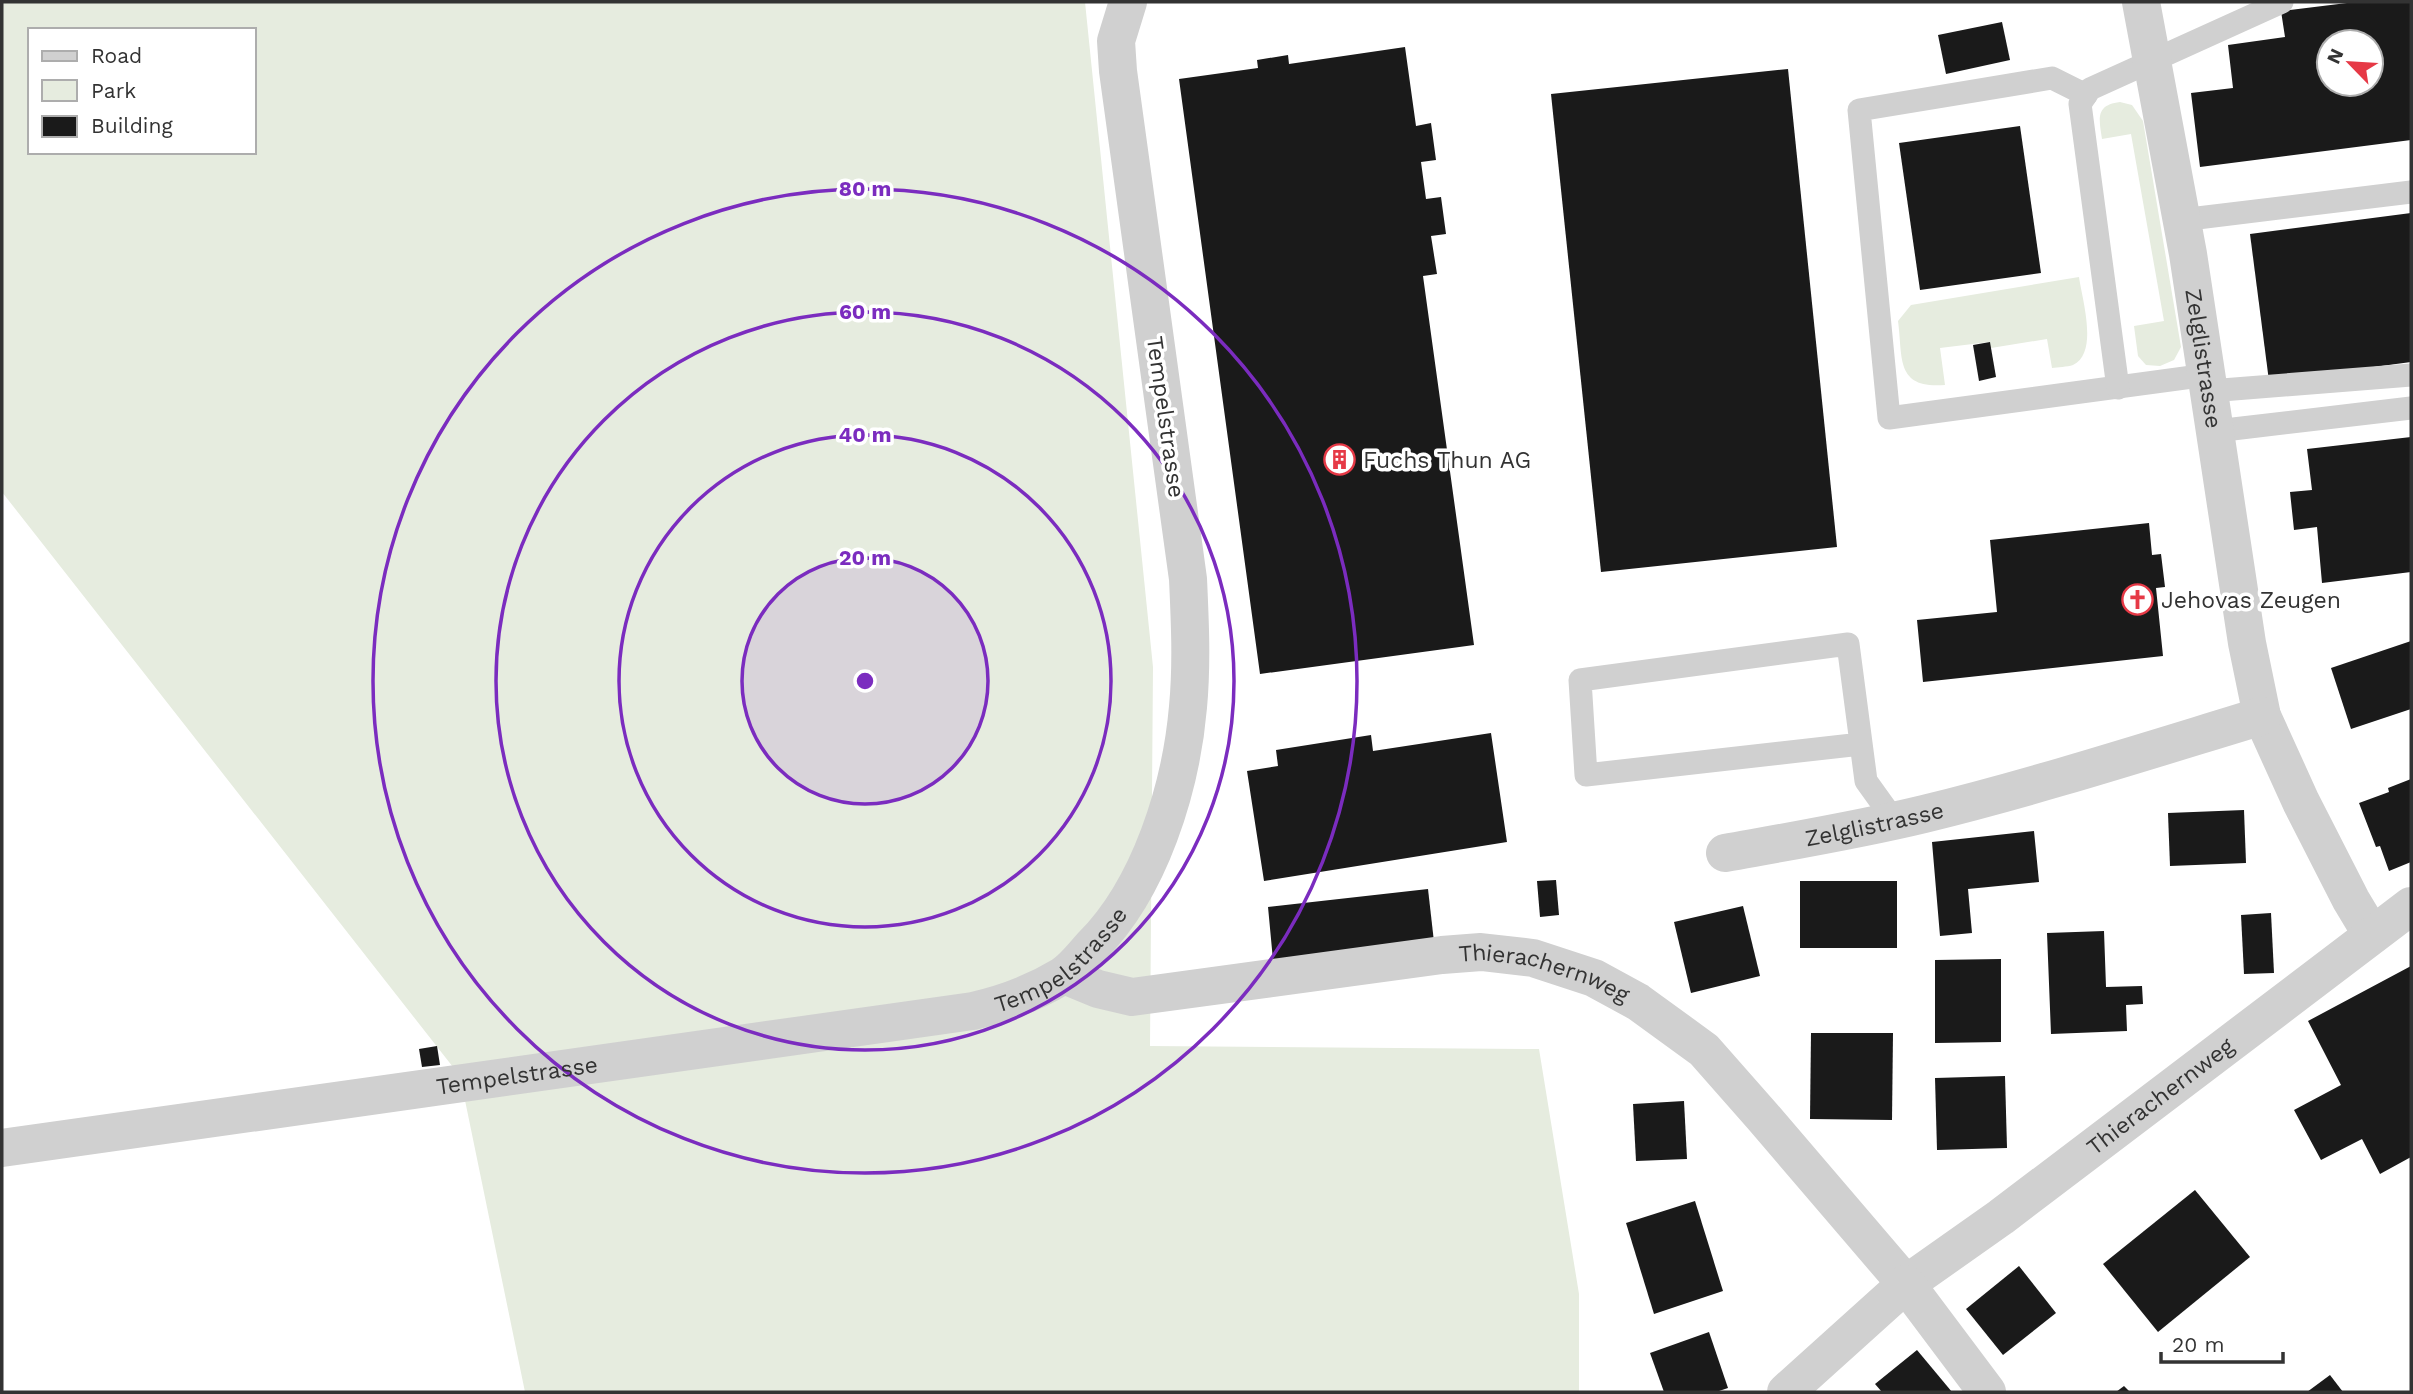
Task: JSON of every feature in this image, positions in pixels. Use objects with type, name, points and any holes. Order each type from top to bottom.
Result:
[{"type":"street","name":"Tempelstrasse","points":[[2,1148],[973,1011],[1018,998],[1064,975],[1108,930],[1142,878],[1163,823],[1178,767],[1188,709],[1191,641],[1188,579],[1118,71],[1116,41],[1128,2]]},
{"type":"street","name":"Zelglistrasse","points":[[2141,2],[2181,220],[2247,643],[2262,716],[2344,888],[2372,935]]},
{"type":"street","name":"Zelglistrasse","points":[[1725,853],[1894,820],[2020,789],[2262,716]]},
{"type":"street","name":"Thierachernweg","points":[[1906,1284],[2001,1217],[2411,906]]},
{"type":"street","name":"Thierachernweg","points":[[1064,975],[1098,989],[1132,997],[1441,955],[1481,952],[1533,958],[1594,978],[1638,1002],[1704,1051],[1906,1284],[1987,1392]]},
{"type":"street","points":[[1786,1392],[1906,1284]]},
{"type":"lane","points":[[2118,388],[2080,104],[2090,89],[2282,2]]},
{"type":"lane","points":[[2086,95],[2052,78],[1859,110],[1889,418],[2118,388],[2411,375]]},
{"type":"lane","points":[[2181,220],[2411,192]]},
{"type":"lane","points":[[2216,431],[2411,408]]},
{"type":"lane","points":[[1861,744],[1586,775],[1580,680],[1848,643],[1866,781],[1894,820]]},
{"type":"green space","points":[[2,2],[1085,2],[1153,667],[1150,1046],[1539,1049],[1579,1294],[1579,1392],[525,1392],[460,1076],[2,492]]},
{"type":"green space","points":[[2120,102],[2132,105],[2143,121],[2181,347],[2174,360],[2160,366],[2146,365],[2138,356],[2134,326],[2164,321],[2131,134],[2102,139],[2100,114],[2106,106]]},
{"type":"green space","points":[[2079,277],[2087,338],[2081,359],[2073,365],[2052,368],[2047,339],[1991,348],[1989,342],[1940,348],[1945,385],[1917,382],[1909,376],[1902,359],[1898,321],[1911,305]]},
{"type":"building","points":[[2355,2],[2411,2],[2411,140],[2200,167],[2191,93],[2233,88],[2228,45],[2285,37],[2281,11]]},
{"type":"building","points":[[2002,22],[2010,60],[1946,74],[1938,35]]},
{"type":"building","name":"Fuchs Thun AG","points":[[1405,47],[1416,126],[1431,123],[1436,160],[1421,162],[1426,199],[1441,197],[1446,234],[1431,236],[1437,274],[1423,276],[1474,645],[1260,674],[1179,79],[1258,68],[1257,60],[1288,55],[1289,64]]},
{"type":"building","points":[[1788,69],[1837,547],[1601,572],[1551,94]]},
{"type":"building","points":[[2020,126],[2041,273],[1920,290],[1899,143]]},
{"type":"building","points":[[2411,213],[2411,362],[2269,381],[2250,234]]},
{"type":"building","points":[[1990,342],[1996,377],[1979,381],[1973,345]]},
{"type":"building","points":[[2411,437],[2411,572],[2322,583],[2317,527],[2294,530],[2290,492],[2312,490],[2307,449]]},
{"type":"building","points":[[2149,523],[2152,555],[2161,554],[2165,587],[2156,588],[2163,656],[1923,682],[1917,620],[1997,612],[1990,540]]},
{"type":"building","points":[[2411,641],[2411,709],[2351,729],[2331,668]]},
{"type":"building","points":[[1491,733],[1507,842],[1264,881],[1247,771],[1278,766],[1276,750],[1371,735],[1373,751]]},
{"type":"building","points":[[2411,779],[2411,862],[2389,871],[2380,846],[2376,847],[2359,803],[2389,792],[2388,788]]},
{"type":"building","points":[[2244,810],[2246,863],[2170,866],[2168,813]]},
{"type":"building","points":[[2034,831],[2039,882],[1968,889],[1972,933],[1940,936],[1932,842]]},
{"type":"building","points":[[1556,880],[1559,915],[1540,917],[1537,881]]},
{"type":"building","points":[[1800,881],[1897,881],[1897,948],[1800,948]]},
{"type":"building","points":[[1428,889],[1434,942],[1273,960],[1268,907]]},
{"type":"building","points":[[1743,906],[1760,976],[1691,993],[1674,922]]},
{"type":"building","points":[[2271,913],[2274,973],[2244,974],[2241,915]]},
{"type":"building","points":[[2104,931],[2106,987],[2142,986],[2143,1004],[2126,1005],[2127,1031],[2051,1034],[2047,933]]},
{"type":"building","points":[[2001,959],[2001,1042],[1935,1043],[1935,960]]},
{"type":"building","points":[[2411,966],[2411,1157],[2380,1174],[2362,1139],[2321,1160],[2294,1110],[2341,1085],[2308,1021]]},
{"type":"building","points":[[1811,1033],[1893,1033],[1892,1120],[1810,1119]]},
{"type":"building","points":[[437,1046],[440,1065],[422,1067],[419,1049]]},
{"type":"building","points":[[2005,1076],[2007,1148],[1937,1150],[1935,1078]]},
{"type":"building","points":[[1684,1101],[1687,1159],[1636,1161],[1633,1104]]},
{"type":"building","points":[[2195,1190],[2250,1257],[2158,1332],[2103,1264]]},
{"type":"building","points":[[1695,1201],[1723,1291],[1654,1314],[1626,1223]]},
{"type":"building","points":[[2019,1266],[2056,1313],[2003,1355],[1966,1309]]},
{"type":"building","points":[[1709,1332],[1728,1388],[1716,1392],[1664,1392],[1650,1353]]},
{"type":"building","points":[[1917,1350],[1952,1392],[1882,1392],[1875,1384]]},
{"type":"building","points":[[2330,1375],[2343,1392],[2307,1392]]},
{"type":"building","points":[[2124,1386],[2130,1392],[2116,1392]]},
{"type":"place","name":"Fuchs Thun AG","points":[[1340,460]]},
{"type":"place","name":"Jehovas Zeugen","points":[[2138,600]]}]
